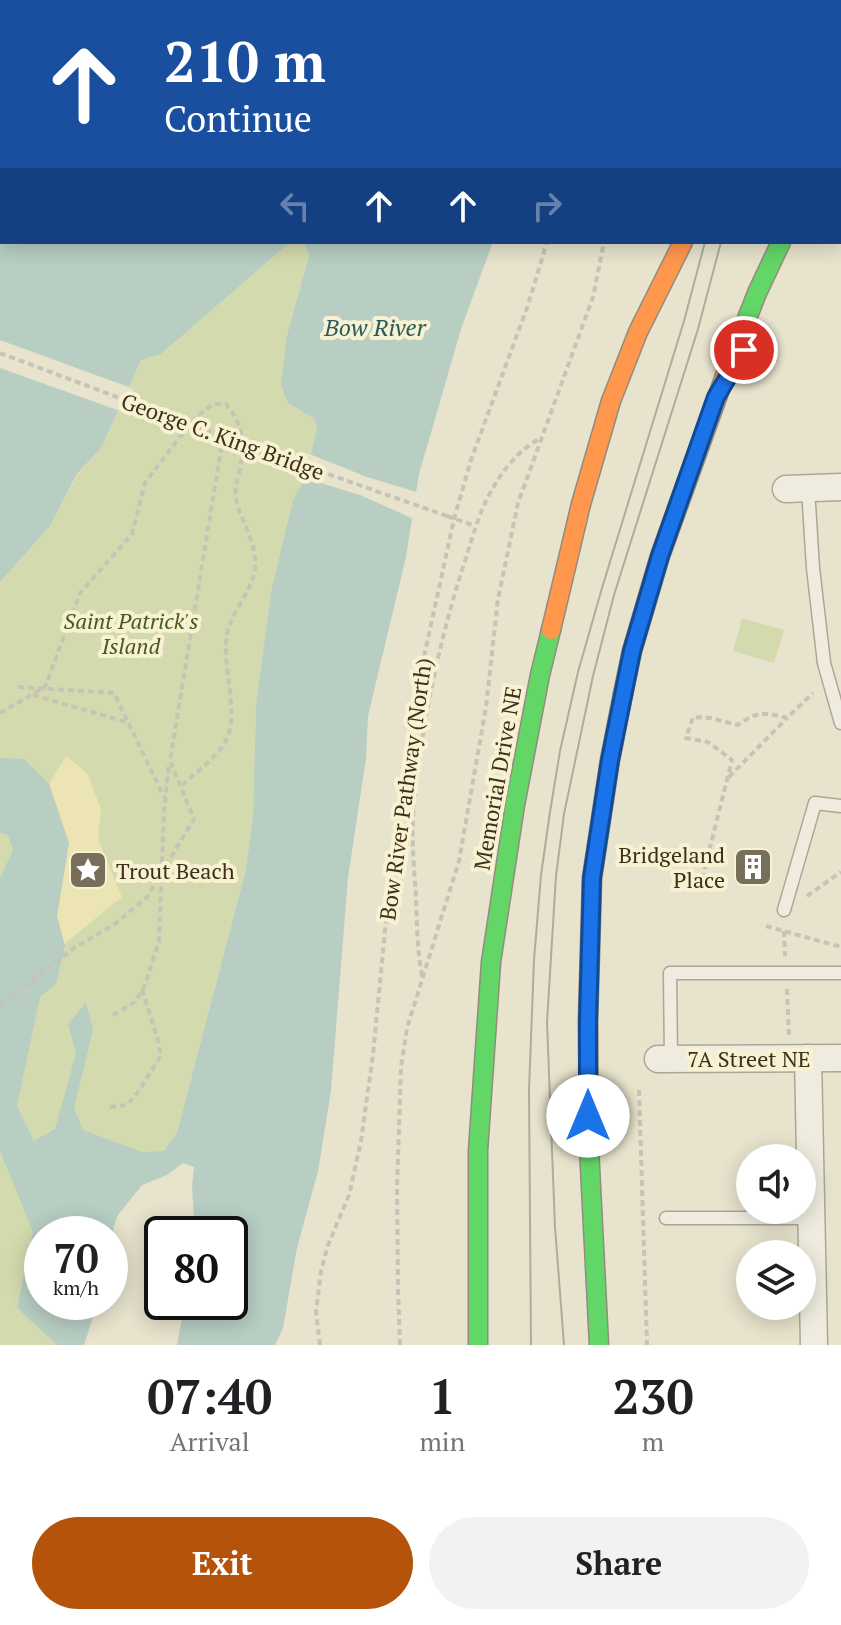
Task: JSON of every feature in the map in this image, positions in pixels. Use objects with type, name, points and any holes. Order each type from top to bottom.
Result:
[{"type":"highway","name":"Memorial Drive NE","points":[[478,1345],[478,1151],[491,962],[515,805],[540,675],[581,504],[611,401],[638,332],[682,244]]},
{"type":"highway","points":[[599,1345],[589,1147],[588,1021],[592,878],[610,760],[632,651],[660,556],[716,397],[780,244]]},
{"type":"highway","points":[[716,397],[772,304]]},
{"type":"street","points":[[797,488],[841,487]]},
{"type":"street","points":[[799,1058],[805,1144]]},
{"type":"street","name":"7A Street NE","points":[[664,1059],[841,1058]]},
{"type":"street","points":[[811,1224],[814,1345]]},
{"type":"lane","points":[[797,488],[813,568],[824,663],[841,723]]},
{"type":"lane","points":[[784,910],[815,803],[841,806]]},
{"type":"lane","points":[[664,1059],[670,973],[841,973]]},
{"type":"lane","points":[[666,1218],[736,1218]]},
{"type":"path","name":"Bow River Pathway (North)","points":[[320,1345],[316,1312],[319,1282],[328,1245],[349,1195],[361,1141],[373,1055],[394,837],[417,689],[454,519],[471,460],[528,305],[546,244]]},
{"type":"path","points":[[400,1345],[397,1238],[401,1067],[407,1028],[459,861],[486,707],[498,599],[518,503],[593,297],[604,244]]},
{"type":"path","name":"George C. King Bridge","points":[[0,353],[223,437],[476,526]]},
{"type":"path","points":[[0,713],[45,687],[80,593],[132,534],[145,483],[200,414],[213,404],[226,404],[241,428],[243,454],[235,489],[256,563],[254,576],[227,631],[230,730],[217,753],[180,787]]},
{"type":"path","points":[[113,1015],[135,1002],[159,941],[165,800],[177,708],[223,437]]},
{"type":"path","points":[[423,980],[419,960],[414,807],[425,722],[440,652],[485,503],[502,473],[525,447],[541,438]]},
{"type":"path","points":[[18,687],[114,693],[165,800]]},
{"type":"path","points":[[728,778],[813,693]]},
{"type":"path","points":[[33,695],[128,723]]},
{"type":"path","points":[[716,888],[701,883],[732,760],[708,742],[686,738],[693,717],[738,725],[750,716],[765,712],[787,718]]},
{"type":"path","points":[[0,1006],[74,948],[115,924],[147,897],[194,819],[170,761]]},
{"type":"path","points":[[766,926],[841,947]]},
{"type":"path","points":[[784,931],[786,973],[799,1058]]},
{"type":"path","points":[[110,1107],[127,1105],[161,1056],[142,990]]},
{"type":"path","points":[[639,1090],[647,1345]]},
{"type":"green space","name":"Saint Patrick's Island","points":[[305,244],[309,256],[287,335],[288,403],[313,418],[317,427],[306,477],[271,592],[256,705],[253,815],[246,868],[177,1134],[114,1216],[24,1216],[24,1320],[47,1320],[55,1345],[0,1345],[0,582],[50,526],[78,474],[101,448],[141,360],[161,354],[287,245]]},
{"type":"green space","points":[[742,618],[784,630],[774,663],[733,651]]},
{"type":"sand","name":"Trout Beach","points":[[66,756],[87,773],[101,809],[98,839],[122,897],[64,944],[57,916],[69,843],[49,784]]},
{"type":"water","points":[[0,244],[290,244],[161,354],[141,360],[101,448],[77,474],[50,526],[0,582]]},
{"type":"water","name":"Bow River","points":[[305,244],[492,244],[462,326],[419,474],[406,557],[368,716],[366,758],[348,878],[331,1091],[318,1171],[297,1248],[283,1328],[275,1345],[177,1345],[182,1320],[248,1320],[248,1216],[194,1216],[194,1167],[183,1163],[167,1175],[142,1185],[118,1216],[26,1216],[0,1151],[0,878],[13,850],[8,835],[0,833],[0,758],[24,759],[49,784],[69,843],[57,916],[65,946],[56,984],[40,997],[17,1106],[34,1141],[55,1129],[76,1053],[68,1024],[86,1002],[93,1030],[74,1108],[83,1130],[142,1152],[164,1151],[177,1133],[246,869],[253,815],[256,705],[271,592],[293,500],[306,477],[317,427],[313,418],[288,403],[281,385],[287,335],[309,256]]},
{"type":"water","name":"Bow River","points":[[24,1275],[24,1314],[17,1308]]},
{"type":"water","name":"Bow River","points":[[30,1320],[92,1320],[84,1345],[55,1343]]},
{"type":"pier","points":[[0,340],[134,389],[123,412],[0,368]]},
{"type":"pier","points":[[307,453],[367,477],[420,493],[416,520],[360,495],[301,477]]},
{"type":"tram line","points":[[531,1345],[529,1090],[534,960],[550,812],[578,672],[704,244]]},
{"type":"tram line","points":[[564,1345],[555,1227],[547,1022],[556,876],[564,814],[593,676],[614,595],[698,329],[720,244]]},
{"type":"traffic: fast","points":[[731,359],[780,244]]},
{"type":"traffic: fast","points":[[478,1345],[478,1151],[491,962],[515,805],[551,630]]},
{"type":"traffic: fast","points":[[599,1345],[589,1147],[588,1021],[592,878],[623,694]]},
{"type":"traffic: slow","points":[[551,630],[581,504],[611,401],[638,332],[682,244]]},
{"type":"traffic: slow","points":[[623,694],[632,651],[660,556],[731,359]]},
{"type":"place","name":"Bridgeland Place","points":[[753,867]]},
{"type":"place","name":"Trout Beach","points":[[88,870]]},
{"type":"route","points":[[588,1116],[592,878],[610,760],[632,651],[660,556],[716,397],[744,350]]}]
